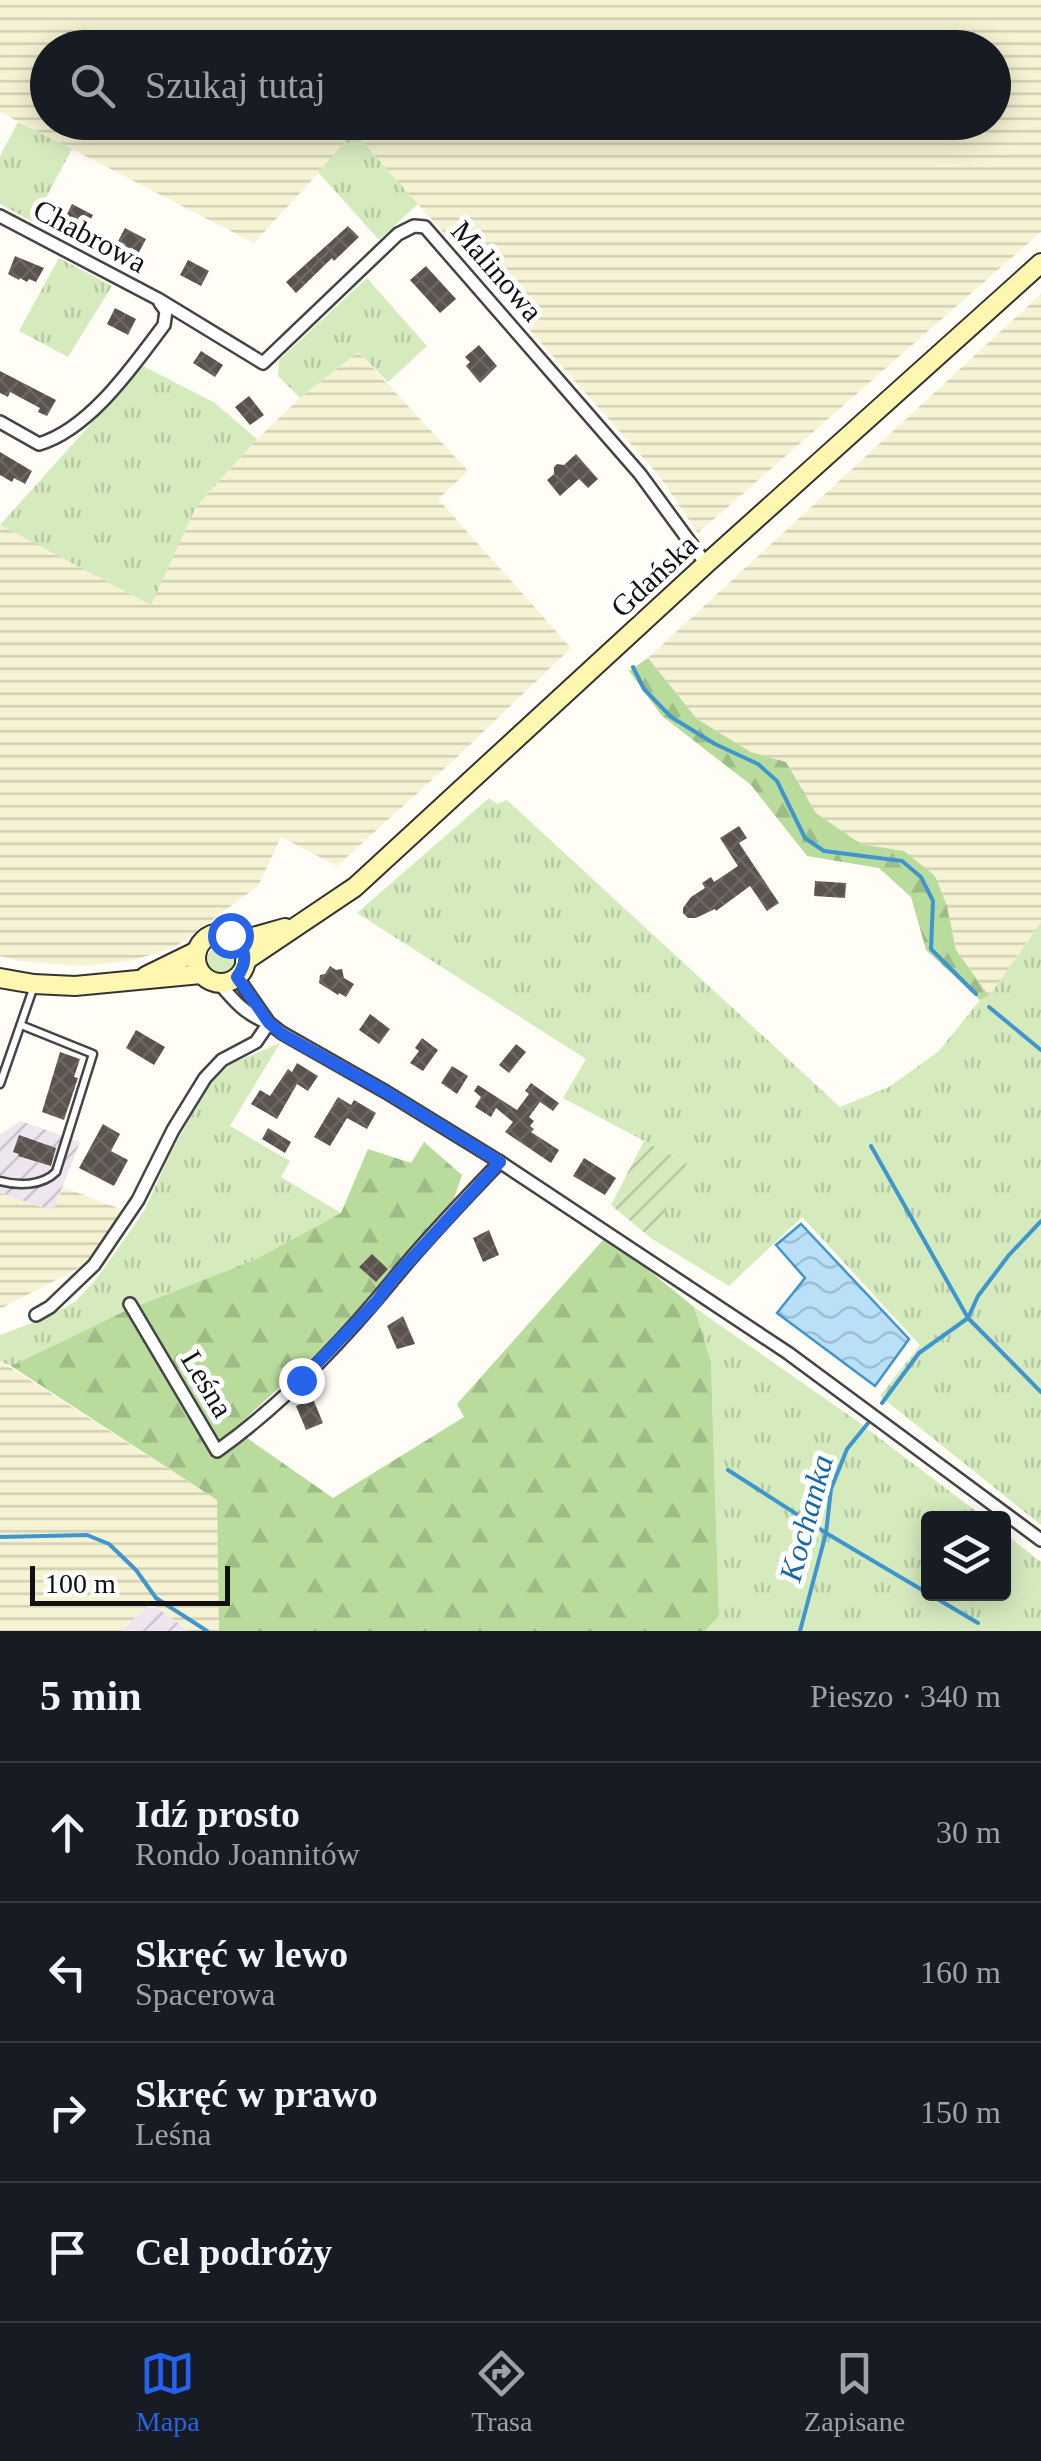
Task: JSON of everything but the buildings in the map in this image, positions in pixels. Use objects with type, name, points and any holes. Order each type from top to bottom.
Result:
[{"type":"main road","name":"Gdańska","points":[[226,974],[355,887],[1041,263]]},
{"type":"main road","name":"Gdańska","points":[[239,941],[300,923]]},
{"type":"main road","points":[[0,978],[34,984],[92,985],[226,974],[244,950],[230,935],[210,935],[196,951],[141,978]]},
{"type":"main road","points":[[196,951],[196,963],[226,974]]},
{"type":"street","name":"Chabrowa","points":[[0,216],[158,299]]},
{"type":"street","name":"Malinowa","points":[[158,299],[263,363],[398,234],[414,226],[426,228],[640,474],[706,564]]},
{"type":"street","points":[[0,422],[39,444],[57,439],[102,401],[164,325],[166,311],[158,299]]},
{"type":"street","points":[[226,974],[236,1004],[254,1018],[269,1023]]},
{"type":"street","points":[[226,974],[282,1034],[500,1162],[788,1352],[1041,1540]]},
{"type":"street","points":[[36,1315],[50,1307],[94,1264],[138,1200],[172,1130],[205,1078],[222,1060],[256,1042],[269,1023]]},
{"type":"street","name":"Leśna","points":[[130,1304],[217,1451],[249,1429],[301,1380],[500,1162]]},
{"type":"lane","points":[[0,1084],[34,984]]},
{"type":"lane","points":[[0,1181],[33,1183],[48,1180],[56,1172],[92,1054],[21,1025]]},
{"type":"shaded area","points":[[0,0],[1041,0],[1041,232],[698,533],[660,477],[361,140],[1011,140],[1011,30],[30,30],[30,127],[0,112]]},
{"type":"shaded area","points":[[54,140],[349,140],[254,243]]},
{"type":"shaded area","points":[[1041,294],[1041,922],[989,996],[956,950],[947,906],[904,851],[861,844],[816,813],[786,762],[751,752],[697,719],[648,658]]},
{"type":"shaded area","points":[[358,352],[468,471],[438,499],[571,648],[337,866],[281,837],[258,886],[175,947],[130,961],[82,966],[0,956],[0,525],[151,604],[196,507],[257,439],[300,398]]},
{"type":"shaded area","points":[[21,1121],[80,1142],[53,1211],[0,1193],[0,1134]]},
{"type":"shaded area","points":[[63,1187],[123,1210],[83,1266],[0,1309],[0,1193],[53,1211]]},
{"type":"shaded area","points":[[0,1361],[217,1500],[219,1631],[189,1631],[151,1603],[121,1631],[0,1631]]},
{"type":"shaded area","points":[[151,1603],[189,1631],[121,1631]]},
{"type":"green space","points":[[18,122],[30,128],[30,140],[54,140],[72,149],[33,222],[0,204],[0,156]]},
{"type":"green space","points":[[347,140],[361,140],[418,204],[379,240],[318,172]]},
{"type":"green space","points":[[59,258],[112,286],[68,357],[19,331]]},
{"type":"green space","points":[[367,278],[427,346],[388,382],[358,352],[300,398],[278,376],[279,360]]},
{"type":"green space","points":[[143,366],[215,403],[257,439],[196,507],[151,605],[0,525]]},
{"type":"green space","points":[[648,658],[697,719],[751,752],[786,762],[816,813],[861,844],[904,851],[935,876],[947,906],[956,950],[989,996],[980,1000],[926,950],[911,897],[879,868],[807,856],[751,785],[662,716],[629,671]]},
{"type":"green space","points":[[489,798],[497,804],[507,800],[840,1107],[889,1087],[939,1051],[980,1000],[989,996],[1041,922],[1041,1525],[880,1396],[920,1345],[802,1217],[729,1286],[652,1239],[686,1163],[563,1098],[586,1059],[357,913]]},
{"type":"green space","points":[[221,946],[231,950],[235,960],[231,970],[221,974],[211,970],[207,960],[211,950]]},
{"type":"green space","points":[[280,1043],[230,1126],[290,1161],[281,1177],[341,1213],[254,1260],[127,1310],[11,1366],[0,1361],[0,1335],[76,1301],[98,1277],[144,1211],[173,1148],[214,1076],[235,1062]]},
{"type":"green space","points":[[644,1141],[687,1163],[652,1239],[611,1205]]},
{"type":"green space","points":[[424,1142],[462,1175],[452,1205],[329,1342],[234,1429],[333,1498],[464,1417],[457,1404],[603,1240],[641,1264],[694,1307],[711,1362],[719,1616],[705,1631],[219,1631],[217,1500],[11,1366],[127,1310],[254,1260],[341,1213],[368,1149],[411,1163]]},
{"type":"green space","points":[[694,1307],[857,1421],[976,1511],[921,1511],[921,1601],[1011,1601],[1011,1538],[1041,1562],[1041,1631],[705,1631],[719,1616],[711,1362]]},
{"type":"water","points":[[801,1224],[909,1339],[875,1386],[777,1313],[805,1278],[776,1245]]},
{"type":"waterway","points":[[633,667],[644,689],[671,717],[758,764],[777,781],[805,838],[824,851],[902,861],[921,877],[933,901],[931,949],[976,994]]},
{"type":"waterway","points":[[989,1007],[1041,1050]]},
{"type":"waterway","points":[[871,1146],[968,1318],[1041,1392]]},
{"type":"waterway","name":"Kochanka","points":[[882,1403],[919,1353],[968,1318],[978,1296],[1041,1221]]},
{"type":"waterway","name":"Kochanka","points":[[800,1631],[826,1533],[831,1489],[847,1449],[869,1422]]},
{"type":"waterway","points":[[728,1470],[978,1623]]},
{"type":"waterway","points":[[0,1537],[87,1535],[109,1544],[136,1570],[156,1598],[207,1631]]},
{"type":"route","points":[[230,935],[239,941],[246,961],[237,977],[269,1023],[282,1034],[500,1162],[301,1380]]}]
